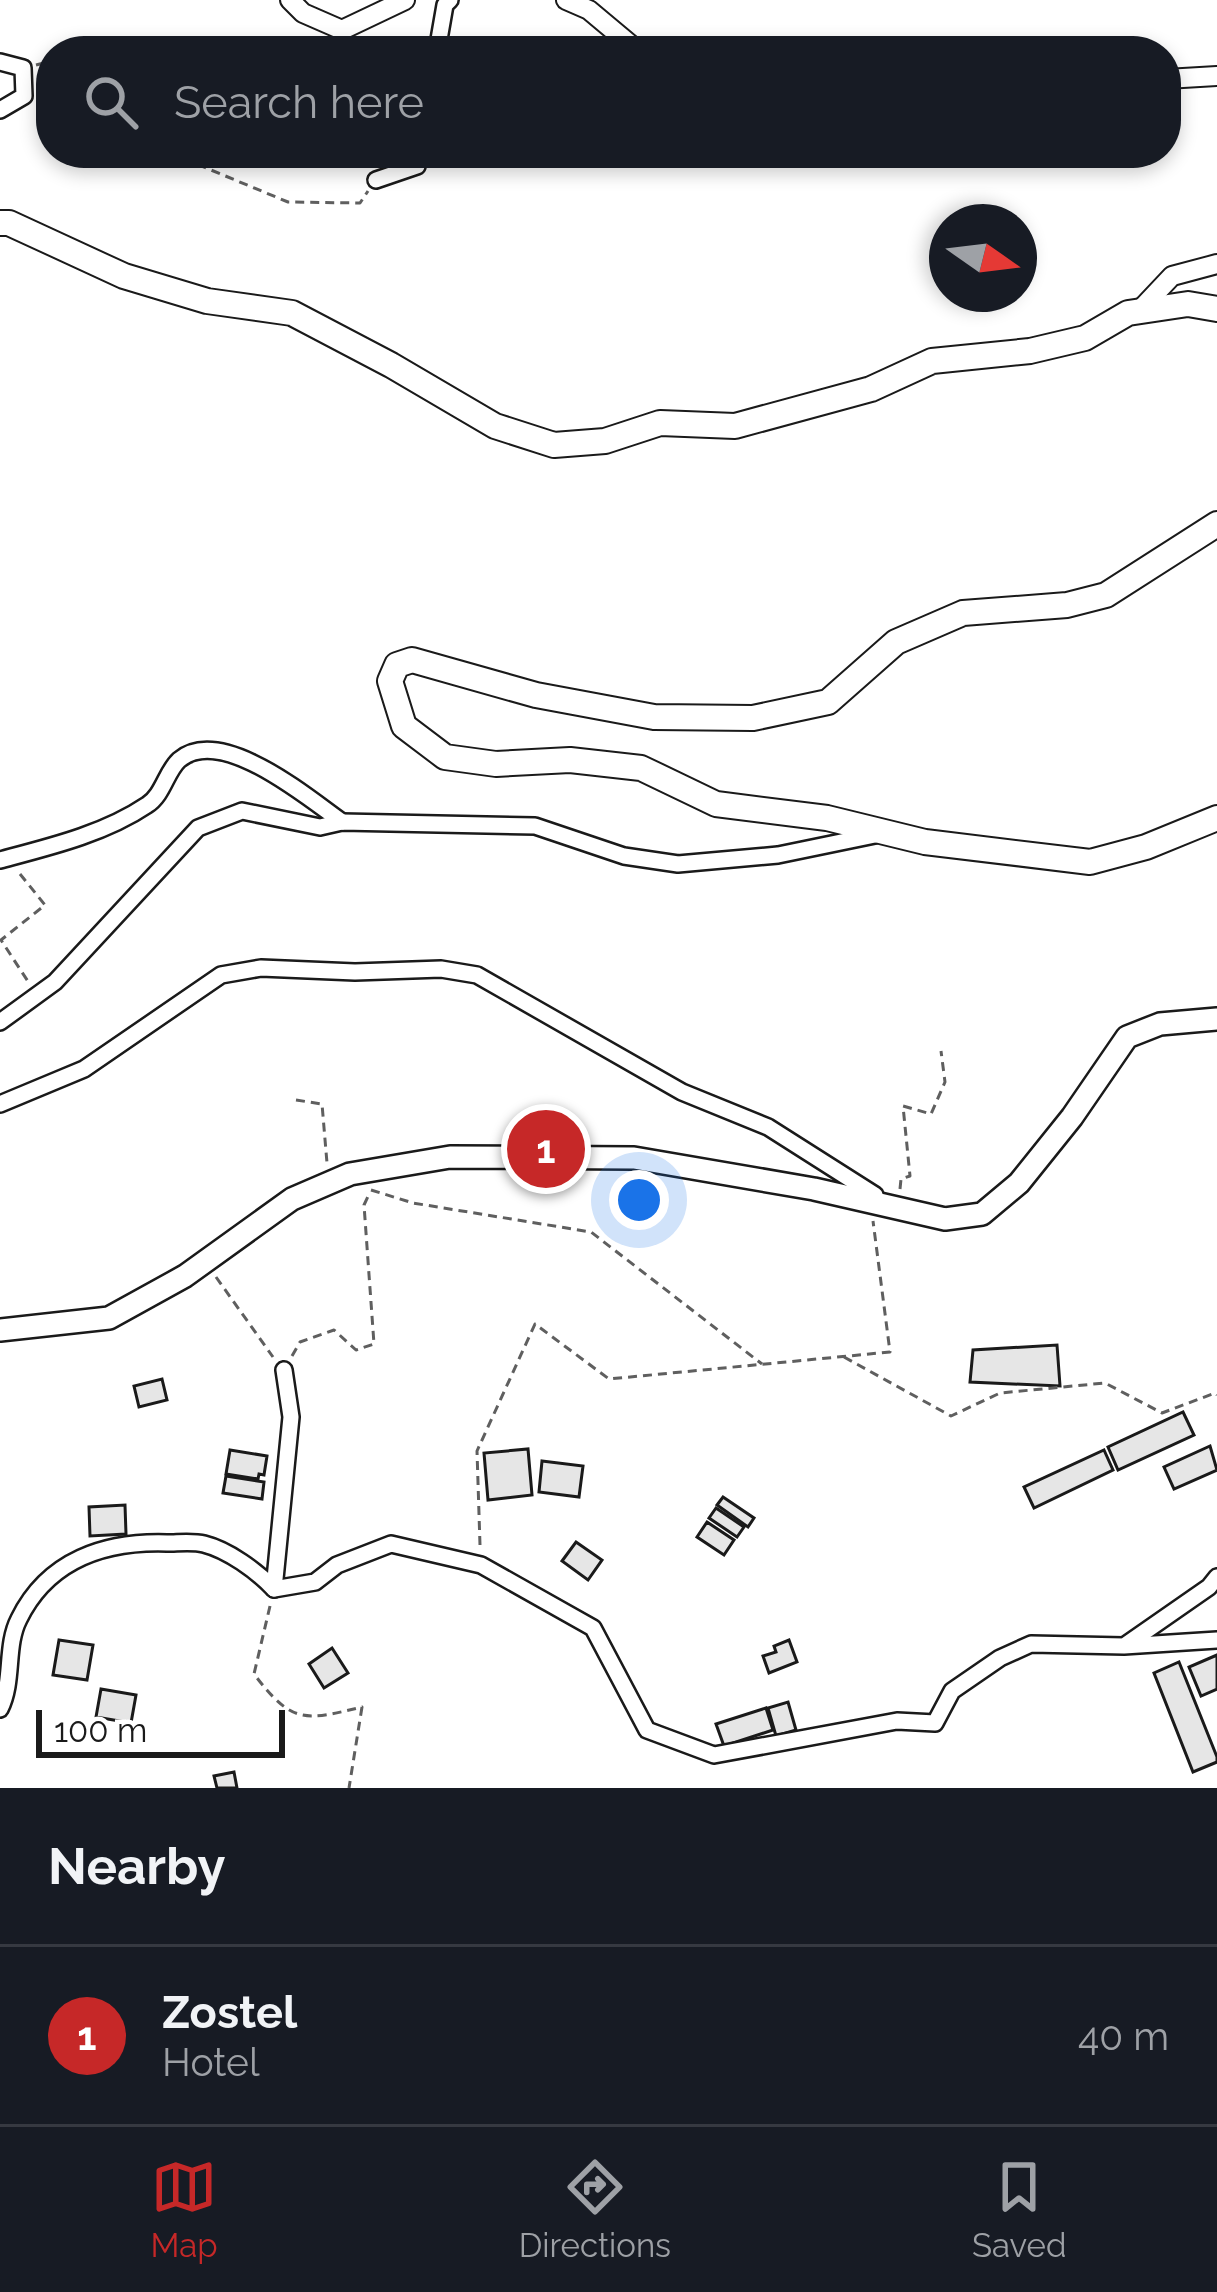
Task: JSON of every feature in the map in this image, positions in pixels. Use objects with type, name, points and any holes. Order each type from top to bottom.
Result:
[{"type":"highway","points":[[0,223],[124,276],[207,302],[292,313],[495,426],[554,445],[604,441],[661,423],[734,426],[871,388],[932,361],[1030,351],[1085,338],[1128,313],[1188,304],[1217,309]]},
{"type":"highway","points":[[1217,524],[1106,595],[1067,605],[963,613],[896,643],[828,702],[753,718],[654,717],[536,695],[412,659],[398,665],[390,681],[404,727],[445,757],[496,764],[570,760],[641,768],[716,804],[826,818],[925,842],[1090,862],[1146,847],[1217,818]]},
{"type":"main road","points":[[0,1330],[109,1318],[206,1261],[292,1198],[350,1174],[450,1157],[634,1158],[945,1219],[982,1214],[1019,1184],[1127,1037],[1160,1024],[1217,1019]]},
{"type":"street","points":[[290,0],[303,13],[342,30],[405,0]]},
{"type":"street","points":[[440,36],[450,0]]},
{"type":"street","points":[[566,0],[589,10],[620,36]]},
{"type":"street","points":[[0,62],[22,68],[24,96],[0,110]]},
{"type":"street","points":[[1181,78],[1217,76]]},
{"type":"street","points":[[376,180],[411,168]]},
{"type":"street","points":[[1139,311],[1172,276],[1217,264]]},
{"type":"street","points":[[4,859],[68,842],[152,803],[180,759],[208,749],[239,756],[342,822]]},
{"type":"street","points":[[0,1022],[37,995],[109,927],[198,828],[242,811],[320,827],[342,822],[535,826],[624,856],[678,864],[778,855],[887,833]]},
{"type":"street","points":[[0,1104],[84,1070],[221,975],[261,968],[355,972],[441,968],[477,975],[682,1092],[768,1127],[859,1189],[922,1215]]},
{"type":"street","points":[[274,1589],[291,1417],[284,1370]]},
{"type":"street","points":[[0,1709],[7,1695],[17,1622],[46,1578],[88,1552],[146,1542],[204,1544],[259,1574],[274,1589]]},
{"type":"street","points":[[274,1589],[315,1582],[337,1564],[391,1544],[481,1565],[593,1628],[647,1730],[714,1755],[897,1721],[934,1723],[952,1691],[1000,1658],[1031,1644],[1124,1646],[1217,1640]]},
{"type":"street","points":[[1124,1646],[1217,1577]]},
{"type":"path","points":[[206,168],[288,202],[360,202],[376,180]]},
{"type":"path","points":[[4,859],[45,905],[2,940],[37,995]]},
{"type":"path","points":[[922,1215],[899,1192],[902,1179],[910,1176],[903,1106],[931,1114],[945,1082],[941,1051]]},
{"type":"path","points":[[296,1100],[322,1104],[329,1183]]},
{"type":"path","points":[[206,1261],[284,1370],[299,1342],[334,1330],[356,1350],[374,1344],[364,1205],[371,1190],[413,1203],[591,1232],[762,1364]]},
{"type":"path","points":[[481,1565],[477,1450],[535,1324],[609,1379],[890,1352],[871,1203]]},
{"type":"path","points":[[843,1356],[951,1416],[1000,1393],[1105,1383],[1162,1413],[1217,1395]]},
{"type":"path","points":[[274,1589],[254,1674],[277,1705],[313,1719],[362,1707],[349,1788]]},
{"type":"building","points":[[1057,1345],[1060,1386],[970,1382],[973,1350]]},
{"type":"building","points":[[162,1379],[167,1400],[139,1407],[134,1386]]},
{"type":"building","points":[[1183,1412],[1194,1435],[1118,1470],[1108,1447]]},
{"type":"building","points":[[1210,1446],[1217,1470],[1174,1489],[1164,1467]]},
{"type":"building","points":[[528,1449],[532,1495],[488,1500],[484,1453]]},
{"type":"building","points":[[230,1450],[267,1456],[264,1475],[259,1474],[258,1479],[226,1474]]},
{"type":"building","points":[[1104,1450],[1113,1470],[1034,1508],[1024,1487]]},
{"type":"building","points":[[542,1461],[583,1466],[579,1497],[539,1492]]},
{"type":"building","points":[[226,1476],[264,1482],[262,1499],[223,1493]]},
{"type":"building","points":[[723,1497],[754,1518],[748,1527],[717,1505]]},
{"type":"building","points":[[125,1505],[126,1534],[90,1536],[89,1507]]},
{"type":"building","points":[[716,1508],[744,1527],[737,1537],[709,1518]]},
{"type":"building","points":[[707,1522],[734,1540],[724,1555],[697,1537]]},
{"type":"building","points":[[576,1542],[602,1560],[588,1580],[562,1561]]},
{"type":"building","points":[[59,1640],[93,1645],[87,1680],[53,1675]]},
{"type":"building","points":[[789,1640],[797,1662],[769,1673],[763,1656]]},
{"type":"building","points":[[332,1648],[348,1673],[324,1688],[309,1664]]},
{"type":"building","points":[[1217,1655],[1217,1689],[1201,1696],[1189,1667]]},
{"type":"building","points":[[1179,1662],[1217,1757],[1217,1762],[1193,1772],[1154,1673]]},
{"type":"building","points":[[101,1689],[136,1695],[131,1723],[96,1717]]},
{"type":"building","points":[[788,1702],[796,1730],[776,1736],[768,1708]]},
{"type":"building","points":[[766,1708],[773,1730],[724,1746],[716,1724]]},
{"type":"building","points":[[234,1772],[237,1788],[217,1788],[214,1776]]},
{"type":"place","name":"Zostel","points":[[546,1149]]}]
